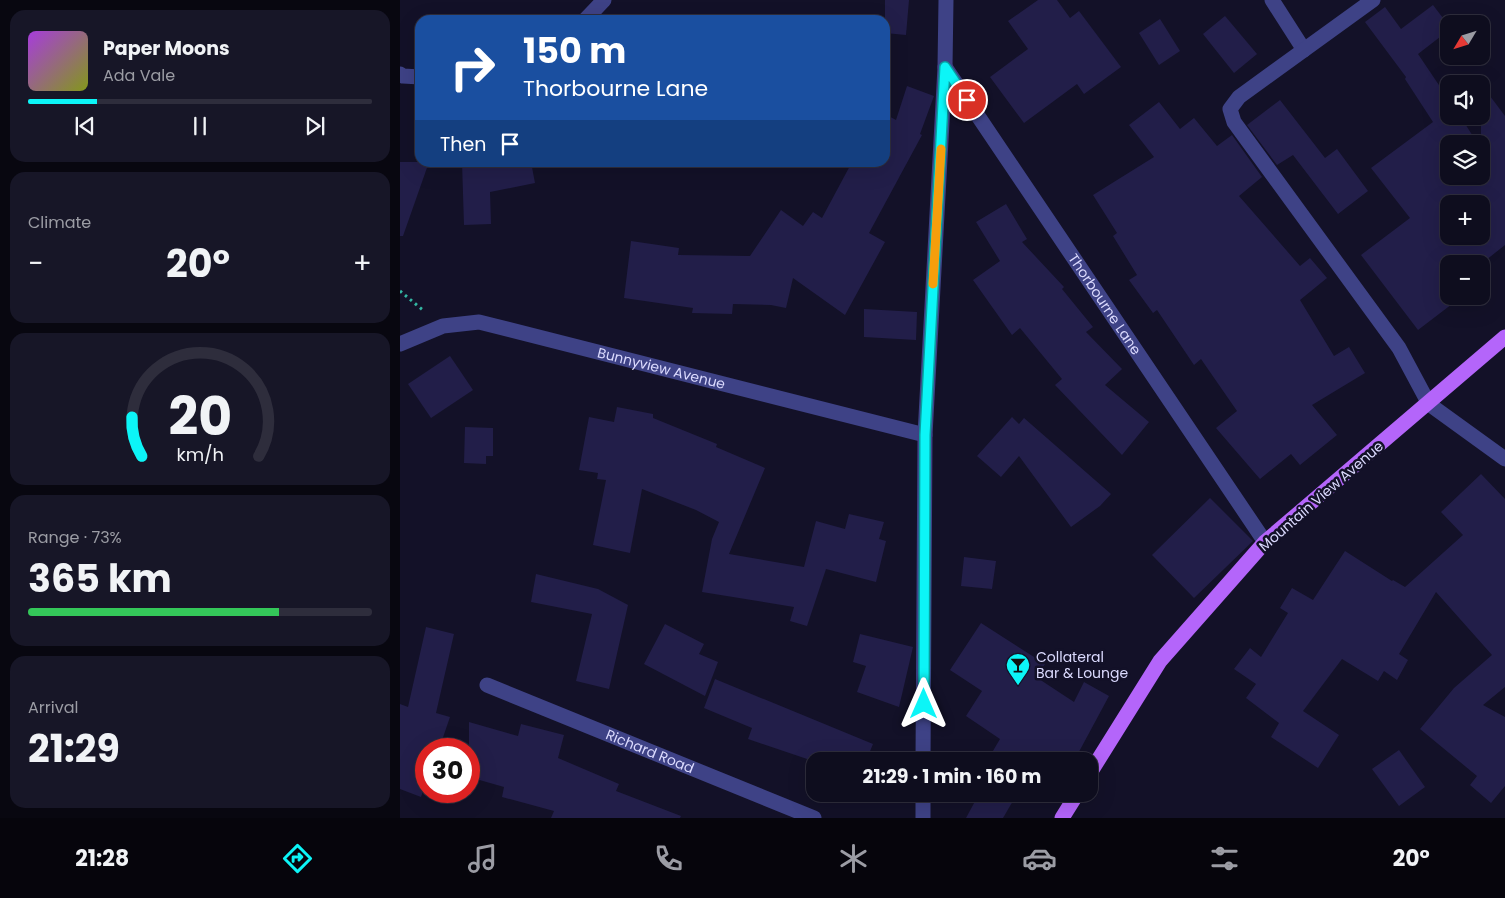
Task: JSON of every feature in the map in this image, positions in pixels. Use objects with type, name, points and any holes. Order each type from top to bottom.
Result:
[{"type":"main road","name":"Mountain View Avenue","points":[[1098,760],[1160,661],[1265,542],[1429,404],[1505,337]]},
{"type":"main road","points":[[1062,818],[1072,802]]},
{"type":"street","points":[[590,15],[604,0]]},
{"type":"street","points":[[924,752],[925,435],[945,67],[946,0]]},
{"type":"street","points":[[1272,0],[1304,50]]},
{"type":"street","points":[[1372,0],[1239,96],[1230,110],[1234,122],[1399,348],[1429,404],[1505,459]]},
{"type":"street","name":"Thorbourne Lane","points":[[945,67],[1265,542]]},
{"type":"street","points":[[400,74],[415,77]]},
{"type":"street","name":"Bunnyview Avenue","points":[[400,344],[441,327],[479,322],[925,435]]},
{"type":"street","name":"Richard Road","points":[[487,685],[814,818]]},
{"type":"street","points":[[923,802],[923,818]]},
{"type":"path","points":[[400,290],[441,327]]},
{"type":"building","points":[[885,0],[909,0],[906,35],[890,33],[890,15],[885,15]]},
{"type":"building","points":[[1038,0],[1057,0],[1070,18],[1079,11],[1121,67],[1084,94],[1077,84],[1024,123],[990,77],[1028,49],[1008,21]]},
{"type":"building","points":[[1433,5],[1441,15],[1440,37],[1418,54],[1440,87],[1440,125],[1466,125],[1472,135],[1440,135],[1440,185],[1490,185],[1490,135],[1481,135],[1481,125],[1490,125],[1490,96],[1505,116],[1505,245],[1490,257],[1490,255],[1440,255],[1440,305],[1451,305],[1418,330],[1361,255],[1410,218],[1371,168],[1433,122],[1405,79],[1406,77],[1365,22],[1385,7],[1401,29]]},
{"type":"building","points":[[1225,16],[1257,54],[1234,73],[1203,34]]},
{"type":"building","points":[[1160,19],[1180,51],[1159,65],[1139,33]]},
{"type":"building","points":[[907,86],[934,96],[920,134],[922,135],[869,233],[885,242],[845,315],[793,278],[786,308],[771,305],[733,304],[732,314],[692,313],[693,308],[624,298],[631,241],[679,248],[678,255],[750,256],[781,210],[803,226],[813,212],[822,218],[849,167],[890,167],[890,117],[896,120]]},
{"type":"building","points":[[1280,100],[1325,158],[1337,149],[1368,191],[1338,214],[1293,155],[1277,165],[1247,125]]},
{"type":"building","points":[[1159,102],[1180,129],[1194,118],[1217,146],[1232,135],[1262,177],[1239,196],[1300,266],[1310,258],[1327,278],[1300,300],[1334,356],[1349,347],[1365,373],[1312,405],[1337,435],[1300,465],[1291,454],[1260,479],[1216,428],[1237,411],[1201,359],[1194,365],[1157,310],[1153,313],[1129,280],[1137,275],[1113,236],[1117,233],[1093,195],[1154,157],[1129,125]]},
{"type":"building","points":[[400,162],[415,162],[415,167],[427,167],[403,236],[400,236]]},
{"type":"building","points":[[462,167],[532,167],[535,183],[490,192],[491,224],[464,225]]},
{"type":"building","points":[[1006,204],[1027,239],[1022,242],[1064,287],[1062,289],[1093,327],[1086,332],[1122,369],[1105,385],[1149,422],[1122,455],[1055,385],[1062,379],[1020,328],[1012,335],[973,280],[1000,261],[976,222]]},
{"type":"building","points":[[864,309],[917,312],[916,340],[864,337]]},
{"type":"building","points":[[450,356],[473,390],[431,418],[408,384]]},
{"type":"building","points":[[617,407],[653,414],[653,418],[717,444],[716,447],[765,468],[729,554],[804,567],[816,521],[845,529],[849,514],[884,522],[879,539],[886,541],[876,582],[826,569],[807,626],[790,621],[794,607],[702,592],[712,539],[719,522],[696,510],[642,489],[630,553],[593,545],[606,480],[597,479],[598,473],[579,470],[589,417],[614,422]]},
{"type":"building","points":[[1012,417],[1019,424],[1024,418],[1111,494],[1100,506],[1071,527],[1019,456],[1001,477],[977,456]]},
{"type":"building","points":[[465,427],[493,428],[493,456],[486,456],[486,464],[464,463]]},
{"type":"building","points":[[1481,474],[1505,499],[1505,687],[1483,705],[1505,717],[1505,786],[1491,803],[1470,785],[1477,776],[1420,729],[1454,688],[1492,655],[1436,592],[1399,654],[1408,660],[1397,680],[1384,671],[1378,681],[1342,659],[1303,711],[1339,735],[1318,768],[1271,737],[1279,723],[1246,698],[1256,684],[1234,669],[1250,648],[1261,657],[1288,613],[1280,608],[1292,588],[1313,600],[1345,551],[1392,581],[1405,587],[1463,535],[1441,512]]},
{"type":"building","points":[[1210,498],[1253,541],[1194,598],[1152,555]]},
{"type":"building","points":[[964,557],[996,561],[992,589],[961,586]]},
{"type":"building","points":[[536,574],[598,589],[628,605],[609,689],[576,681],[592,614],[531,602]]},
{"type":"building","points":[[981,623],[1045,664],[1036,677],[1074,702],[1084,682],[1109,696],[1079,752],[992,752],[1000,739],[966,716],[982,691],[950,670]]},
{"type":"building","points":[[665,624],[704,644],[699,654],[718,662],[705,696],[644,664]]},
{"type":"building","points":[[426,627],[454,634],[436,713],[450,717],[443,738],[415,738],[415,795],[400,789],[400,704],[408,707]]},
{"type":"building","points":[[860,634],[913,647],[899,707],[857,692],[866,666],[853,662]]},
{"type":"building","points":[[715,679],[873,744],[870,752],[806,752],[806,759],[748,739],[752,728],[704,708]]},
{"type":"building","points":[[469,722],[518,736],[521,724],[564,735],[558,758],[619,784],[616,791],[681,816],[680,818],[551,818],[554,811],[502,797],[504,787],[480,780],[480,738],[469,738]]},
{"type":"building","points":[[1399,750],[1425,787],[1399,806],[1372,769]]},
{"type":"building","points":[[975,802],[1012,802],[1003,818],[966,818]]},
{"type":"slow traffic","points":[[933,284],[941,149]]},
{"type":"place","name":"Collateral Bar & Lounge","points":[[1018,686]]},
{"type":"route","points":[[924,704],[925,435],[945,67],[967,100]]}]
